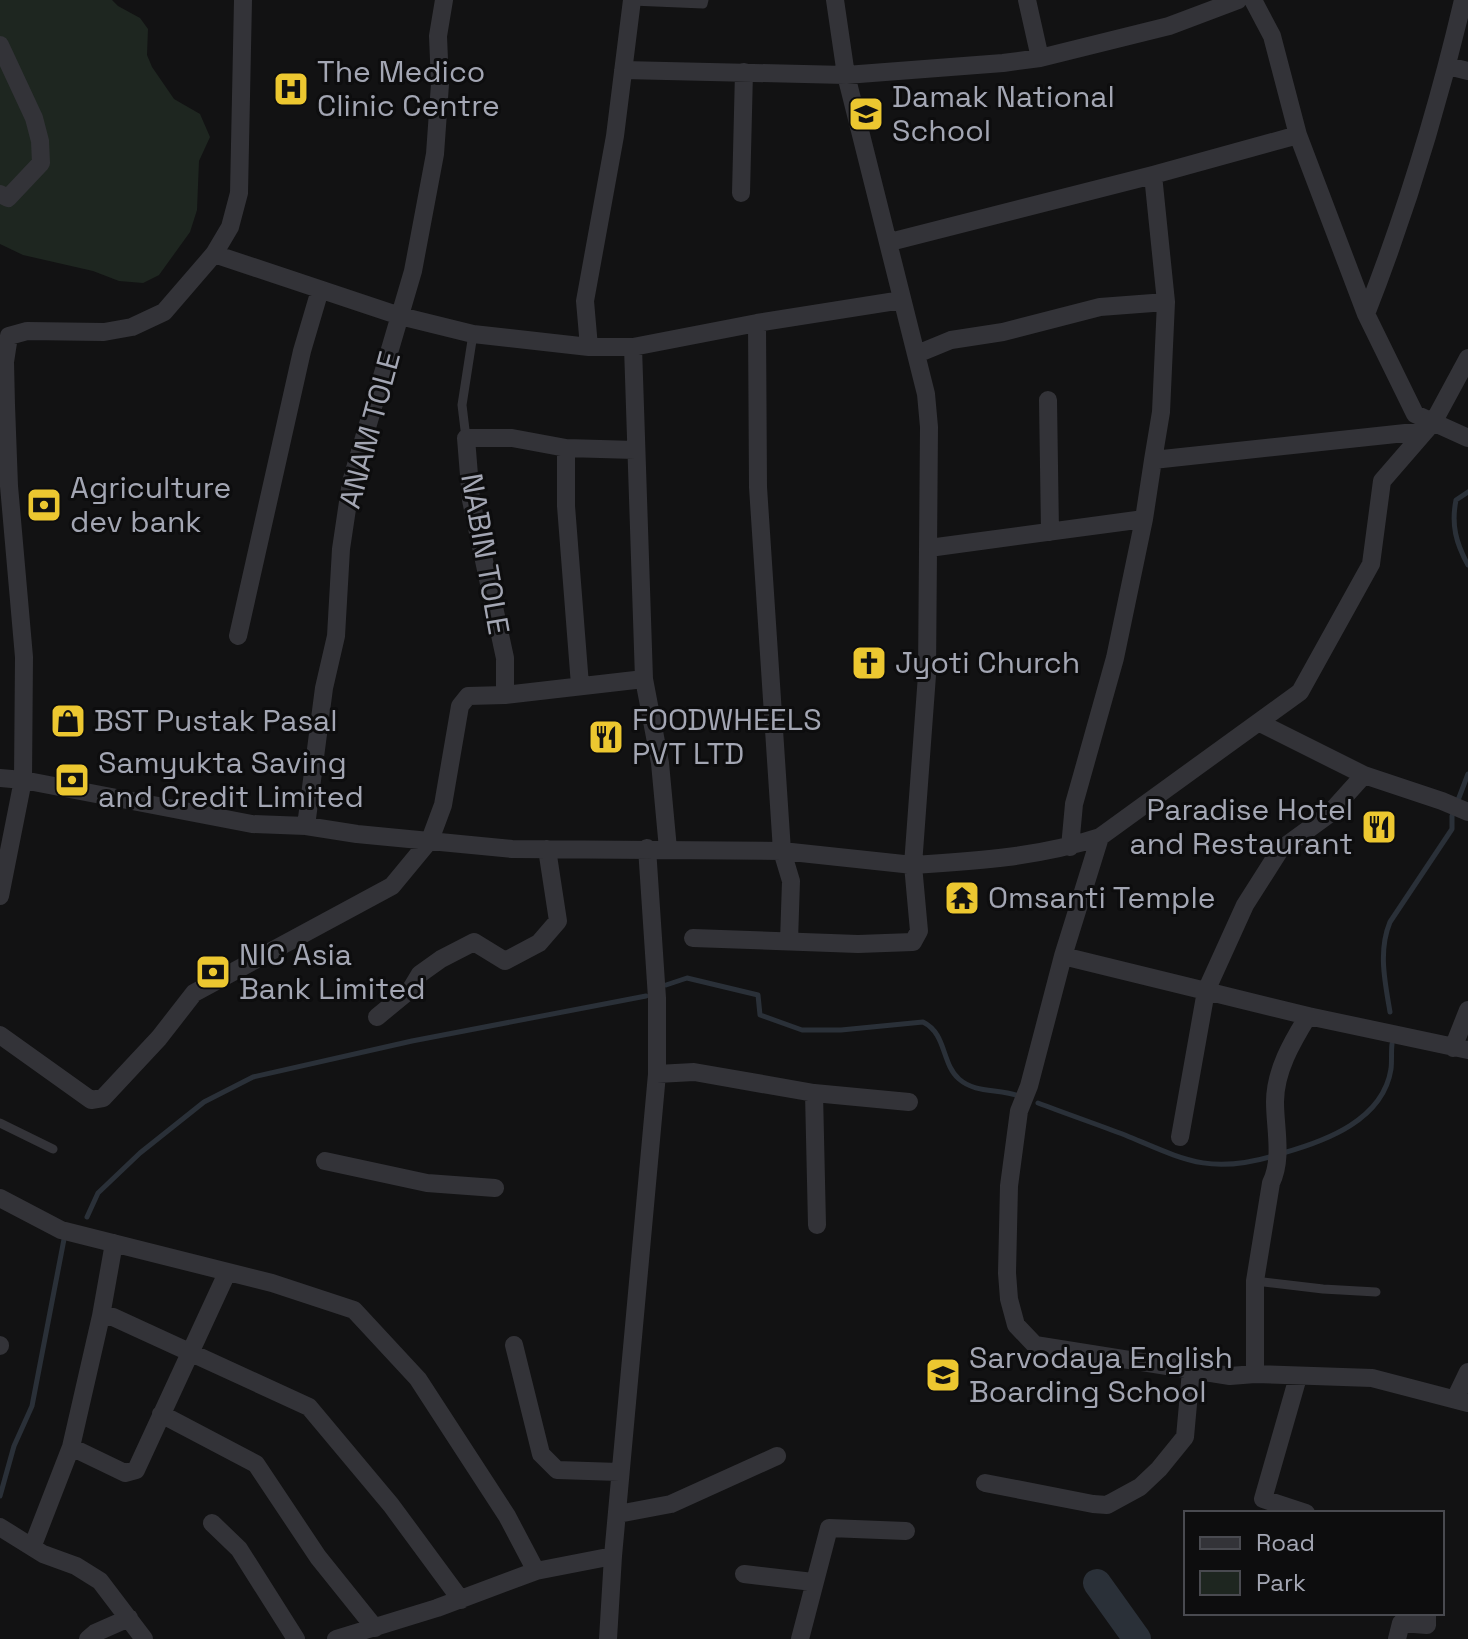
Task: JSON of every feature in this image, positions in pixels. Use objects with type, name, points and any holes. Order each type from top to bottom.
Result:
[{"type":"street","points":[[0,896],[23,780],[24,657],[9,486],[5,337],[27,331],[104,332],[132,327],[164,312],[214,254],[230,227],[239,193],[243,0]]},
{"type":"street","name":"ANAM TOLE","points":[[306,826],[324,688],[336,636],[341,549],[351,482],[413,271],[435,154],[440,84],[438,36],[444,0]]},
{"type":"street","points":[[589,347],[585,301],[615,136],[632,0]]},
{"type":"street","points":[[693,938],[858,944],[913,942],[919,931],[913,865],[927,675],[929,427],[917,354],[846,75],[835,0]]},
{"type":"street","points":[[1027,0],[1040,58]]},
{"type":"street","points":[[623,70],[846,75],[1040,58],[1169,26],[1238,0]]},
{"type":"street","points":[[1253,0],[1272,36],[1298,135],[1366,314],[1415,414],[1429,426],[1468,438]]},
{"type":"street","points":[[1366,314],[1391,251],[1448,66],[1463,0]]},
{"type":"street","points":[[0,45],[34,118],[41,163],[8,198],[0,194]]},
{"type":"street","points":[[1448,66],[1468,71]]},
{"type":"street","points":[[741,193],[744,72]]},
{"type":"street","points":[[890,242],[1298,135]]},
{"type":"street","points":[[1070,847],[1074,804],[1115,658],[1144,519],[1161,412],[1166,302],[1153,175]]},
{"type":"street","points":[[214,254],[400,316],[473,334],[589,347],[633,347],[902,300]]},
{"type":"street","points":[[238,636],[302,351],[320,290]]},
{"type":"street","points":[[917,354],[951,340],[1003,332],[1100,307],[1166,302]]},
{"type":"street","points":[[757,323],[758,487],[782,851],[791,881],[789,941]]},
{"type":"street","points":[[633,347],[644,679],[660,763],[668,849]]},
{"type":"street","points":[[0,778],[252,824],[306,826],[512,849],[782,851],[913,865],[992,860],[1070,847],[1100,837],[1300,692],[1371,564],[1382,481],[1429,426],[1468,358]]},
{"type":"street","points":[[1048,400],[1050,532]]},
{"type":"street","points":[[1153,460],[1429,426]]},
{"type":"street","name":"NABIN TOLE","points":[[505,695],[505,658],[471,500],[466,438],[512,438],[566,448],[635,450]]},
{"type":"street","points":[[566,448],[566,506],[580,685]]},
{"type":"street","points":[[929,548],[1144,519]]},
{"type":"street","points":[[0,1035],[91,1100],[103,1098],[159,1038],[194,993],[392,886],[430,840],[443,805],[460,706],[468,696],[505,695],[644,679]]},
{"type":"street","points":[[1260,723],[1364,775],[1466,811]]},
{"type":"street","points":[[1180,1137],[1206,991],[1245,905],[1280,850],[1328,815],[1364,775]]},
{"type":"street","points":[[1100,837],[1063,956],[1029,1086],[1019,1111],[1009,1186],[1007,1273],[1016,1325],[1035,1345],[1230,1376],[1372,1378],[1462,1401],[1468,1372]]},
{"type":"street","points":[[608,1639],[619,1472],[629,1399],[657,1074],[657,998],[647,848]]},
{"type":"street","points":[[377,1017],[411,989],[420,974],[474,942],[505,961],[539,943],[558,921],[547,849]]},
{"type":"street","points":[[1063,956],[1308,1016],[1460,1049],[1468,1010]]},
{"type":"street","points":[[1255,1374],[1255,1281],[1275,1175],[1275,1098],[1287,1049],[1308,1016]]},
{"type":"street","points":[[657,1074],[694,1072],[814,1093],[909,1102]]},
{"type":"street","points":[[814,1093],[817,1225]]},
{"type":"street","points":[[325,1161],[427,1183],[495,1188]]},
{"type":"street","points":[[0,1198],[61,1230],[272,1283],[354,1310],[418,1379],[507,1516],[536,1571]]},
{"type":"street","points":[[33,1545],[71,1447],[114,1243]]},
{"type":"street","points":[[71,1447],[125,1473],[136,1470],[227,1273]]},
{"type":"street","points":[[101,1316],[113,1317],[309,1407],[391,1505],[461,1600]]},
{"type":"street","points":[[514,1345],[541,1454],[557,1470],[619,1472]]},
{"type":"street","points":[[985,1483],[1093,1504],[1107,1505],[1126,1496],[1159,1469],[1185,1437],[1191,1371]]},
{"type":"street","points":[[1298,1377],[1263,1499],[1300,1511]]},
{"type":"street","points":[[161,1414],[256,1464],[318,1557],[375,1628]]},
{"type":"street","points":[[618,1514],[671,1504],[777,1456]]},
{"type":"street","points":[[212,1523],[239,1549],[296,1639]]},
{"type":"street","points":[[0,1527],[43,1554],[76,1566],[100,1581],[144,1639]]},
{"type":"street","points":[[800,1639],[829,1528],[906,1531]]},
{"type":"street","points":[[336,1639],[461,1600],[536,1571],[613,1556]]},
{"type":"street","points":[[744,1574],[813,1582]]},
{"type":"street","points":[[1397,1639],[1401,1623],[1427,1625],[1427,1615]]},
{"type":"street","points":[[88,1639],[129,1618]]},
{"type":"lane","points":[[632,0],[703,4],[704,0]]},
{"type":"lane","points":[[466,438],[462,405],[473,334]]},
{"type":"lane","points":[[0,1123],[53,1149]]},
{"type":"lane","points":[[1255,1281],[1376,1292]]},
{"type":"green space","points":[[0,0],[112,0],[140,18],[148,29],[147,55],[174,99],[200,114],[210,137],[199,161],[197,210],[190,232],[159,275],[143,283],[119,281],[93,271],[23,255],[0,244]]},
{"type":"waterway","points":[[1468,492],[1456,500],[1454,518],[1458,541],[1468,565]]},
{"type":"waterway","points":[[1390,1012],[1384,967],[1386,933],[1390,922],[1452,829],[1452,816],[1468,774]]},
{"type":"waterway","points":[[666,985],[687,978],[758,995],[760,1015],[802,1030],[841,1030],[923,1022],[936,1034],[949,1065],[959,1079],[980,1089],[1019,1096]]},
{"type":"waterway","points":[[87,1217],[98,1193],[140,1153],[204,1102],[253,1077],[412,1041],[646,996]]},
{"type":"waterway","points":[[1283,1153],[1334,1135],[1365,1115],[1386,1087],[1391,1069],[1392,1044]]},
{"type":"waterway","points":[[1038,1103],[1196,1162],[1231,1164],[1273,1156]]},
{"type":"waterway","points":[[0,1496],[14,1446],[32,1406],[65,1234]]},
{"type":"waterway","points":[[1097,1583],[1137,1639]]},
{"type":"place","name":"The Medico Clinic Centre","points":[[291,89]]},
{"type":"place","name":"Damak National School","points":[[866,114]]},
{"type":"place","name":"Agriculture dev bank","points":[[44,505]]},
{"type":"place","name":"Jyoti Church","points":[[869,663]]},
{"type":"place","name":"BST Pustak Pasal","points":[[68,721]]},
{"type":"place","name":"FOODWHEELS PVT LTD","points":[[606,737]]},
{"type":"place","name":"Samyukta Saving and Credit Limited","points":[[72,780]]},
{"type":"place","name":"Paradise Hotel and Restaurant","points":[[1379,827]]},
{"type":"place","name":"Omsanti Temple","points":[[962,898]]},
{"type":"place","name":"NIC Asia Bank Limited","points":[[213,972]]},
{"type":"place","name":"Sarvodaya English Boarding School","points":[[943,1375]]}]
